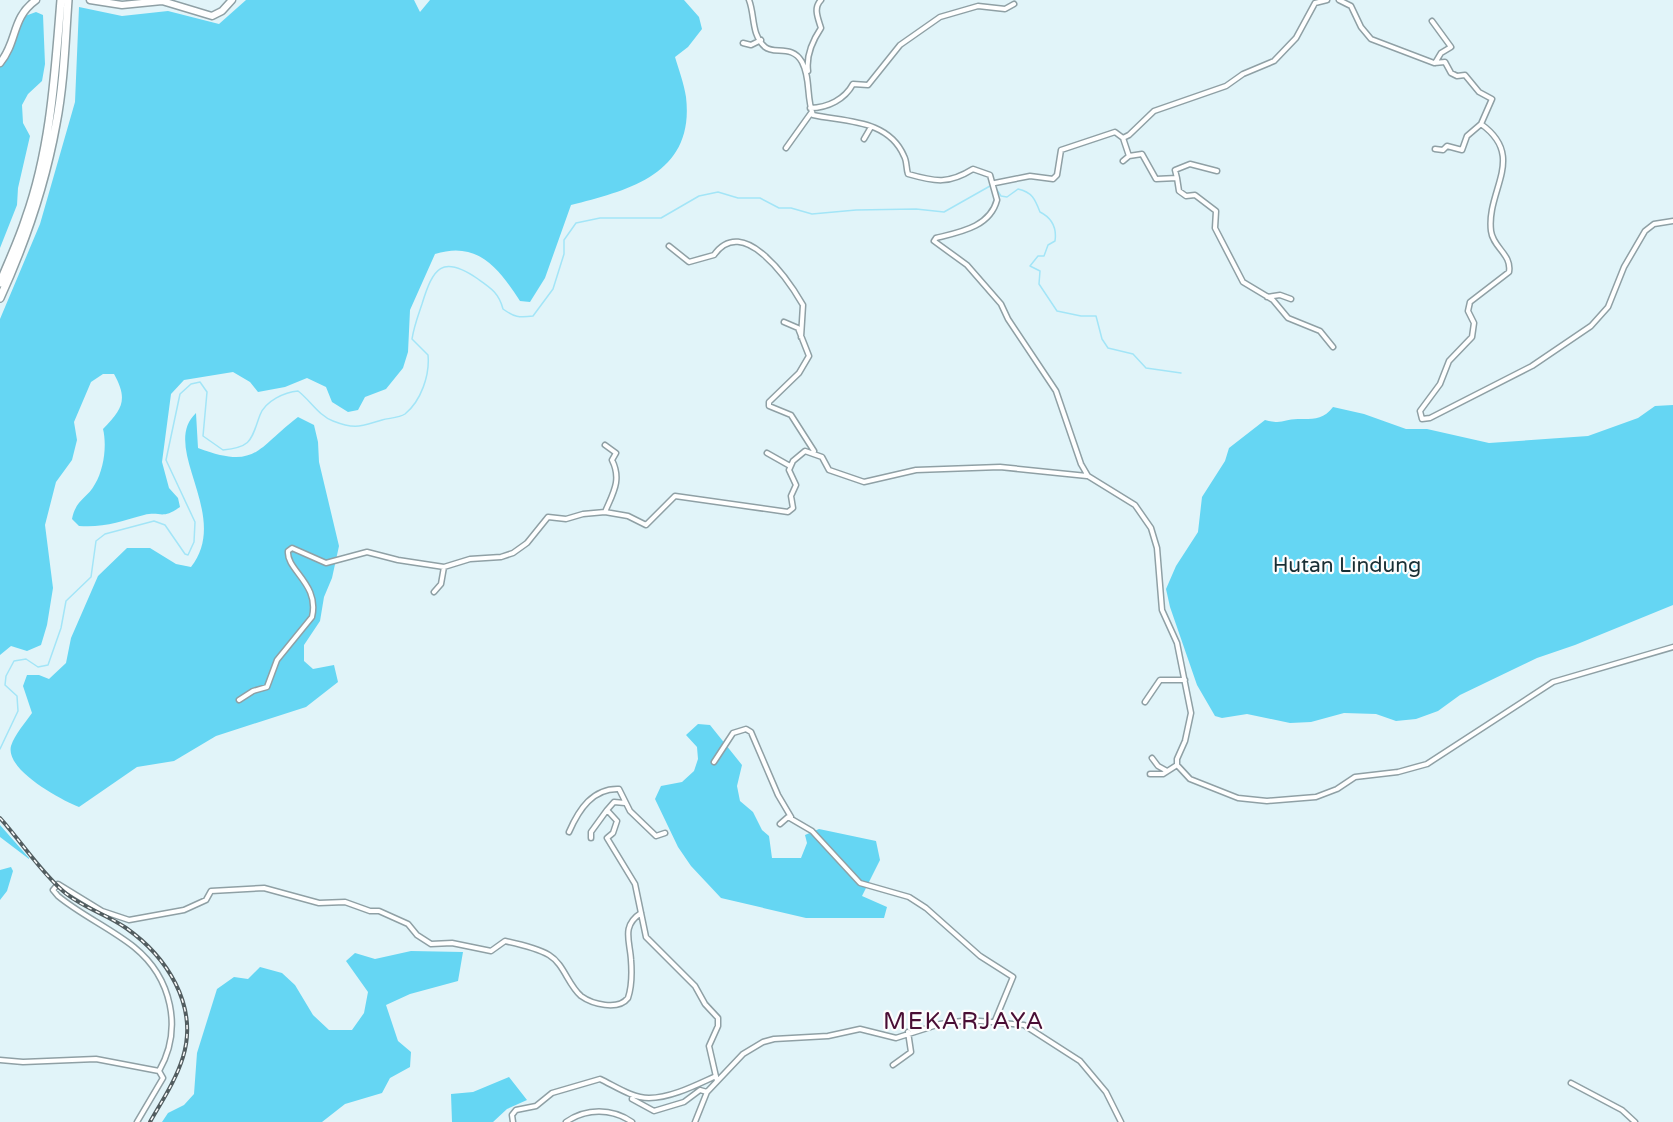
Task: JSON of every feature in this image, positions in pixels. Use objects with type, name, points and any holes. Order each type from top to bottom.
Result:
[{"type":"highway","points":[[0,63],[7,53],[19,17],[36,0]]},
{"type":"highway","points":[[0,282],[27,217],[38,175],[55,79],[61,0]]},
{"type":"highway","points":[[0,298],[32,221],[45,177],[57,122],[68,0]]},
{"type":"highway","points":[[90,0],[122,5],[162,1],[212,16],[222,11],[232,0]]},
{"type":"street","points":[[749,0],[753,24],[761,40],[769,49],[783,49],[794,54],[802,61],[808,75]]},
{"type":"street","points":[[821,0],[817,5],[821,28],[815,35],[808,58],[813,116],[844,118],[889,135],[904,154],[908,174],[946,182],[962,178],[973,170],[990,174],[996,188],[996,206],[984,221],[936,238],[934,241],[967,265],[1001,304],[1039,370],[1056,391],[1081,464],[1088,476]]},
{"type":"street","points":[[1123,138],[1154,111],[1226,86],[1243,74],[1274,61],[1296,38],[1315,3],[1327,0]]},
{"type":"street","points":[[1339,0],[1351,6],[1361,27],[1371,39],[1434,63],[1445,62],[1451,73],[1457,76],[1465,75],[1479,92],[1492,99],[1481,124],[1467,136],[1462,150],[1447,146],[1443,150],[1435,149]]},
{"type":"street","points":[[786,148],[811,110],[848,95],[853,84],[868,85],[900,45],[941,17],[978,6],[1005,9],[1014,4]]},
{"type":"street","points":[[1432,21],[1451,47],[1441,53],[1434,63]]},
{"type":"street","points":[[743,43],[751,45],[761,40]]},
{"type":"street","points":[[1481,124],[1494,138],[1504,157],[1505,166],[1496,189],[1491,231],[1492,241],[1508,258],[1509,269],[1470,302],[1468,311],[1474,323],[1472,338],[1449,361],[1440,384],[1420,411],[1422,419],[1430,418],[1532,366],[1591,326],[1606,310],[1624,267],[1645,231],[1654,224],[1673,222]]},
{"type":"street","points":[[864,140],[872,127]]},
{"type":"street","points":[[996,188],[1026,177],[1053,179],[1057,175],[1061,150],[1115,132],[1123,138],[1129,156]]},
{"type":"street","points":[[1123,161],[1129,156],[1142,154],[1157,179],[1177,178]]},
{"type":"street","points":[[1217,171],[1190,164],[1175,170],[1179,191],[1186,196],[1196,195],[1216,211],[1215,228],[1241,279],[1252,289],[1274,300],[1285,316],[1320,331],[1333,347]]},
{"type":"street","points":[[669,246],[689,262],[714,255],[720,246],[728,242],[747,244],[768,257],[803,305],[801,337]]},
{"type":"street","points":[[1266,297],[1280,295],[1291,299]]},
{"type":"street","points":[[784,322],[798,328],[808,357],[800,371],[769,402],[768,406],[791,416],[814,452],[823,459],[829,470],[864,482],[916,470],[1000,467],[1088,476],[1135,505],[1151,528],[1159,558],[1162,610],[1177,644],[1191,717],[1177,765],[1163,774],[1150,774]]},
{"type":"street","points":[[605,444],[616,453],[612,460],[618,473],[618,482],[605,512]]},
{"type":"street","points":[[239,700],[268,686],[278,658],[312,617],[310,591],[288,557],[290,548],[326,563],[367,552],[398,560],[444,567],[470,559],[501,557],[513,553],[527,543],[547,517],[566,519],[583,514],[605,512],[628,516],[646,525],[659,509],[677,496],[704,502],[789,512],[793,506],[791,496],[796,485],[789,473],[790,466],[802,452],[814,452]]},
{"type":"street","points":[[767,453],[790,466]]},
{"type":"street","points":[[434,592],[441,584],[444,567]]},
{"type":"street","points":[[1177,765],[1190,779],[1238,798],[1267,801],[1307,800],[1337,789],[1355,777],[1398,772],[1427,764],[1553,682],[1673,647]]},
{"type":"street","points":[[1145,702],[1160,680],[1185,680]]},
{"type":"street","points":[[714,762],[733,733],[746,729],[751,732],[778,795],[791,817],[812,831],[860,883],[909,897],[926,908],[980,956],[1014,978],[994,1023]]},
{"type":"street","points":[[1152,758],[1158,766],[1167,771]]},
{"type":"street","points":[[569,832],[577,814],[589,800],[607,788],[619,789],[626,805]]},
{"type":"street","points":[[591,838],[591,832],[616,801],[624,801],[649,832],[656,836],[665,833]]},
{"type":"street","points":[[607,810],[617,821],[614,833],[607,838],[631,874],[646,937],[695,986],[705,1004],[718,1018],[717,1028],[709,1046],[716,1078]]},
{"type":"street","points":[[780,824],[791,817]]},
{"type":"street","points":[[159,1071],[171,1044],[173,1022],[170,1003],[158,977],[133,947],[58,896],[53,890],[58,884],[102,911],[129,920],[184,910],[206,900],[210,891],[243,888],[267,889],[319,903],[345,902],[370,911],[379,911],[408,924],[418,936],[433,945],[452,943],[491,951],[505,941],[546,954],[555,960],[581,996],[609,1005],[618,1005],[628,998],[632,968],[627,931],[632,920],[640,913]]},
{"type":"street","points":[[695,1122],[707,1092],[716,1078],[746,1052],[774,1039],[828,1036],[860,1029],[894,1038],[908,1032],[958,1021],[1024,1025],[1080,1061],[1106,1092],[1121,1122]]},
{"type":"street","points":[[893,1065],[911,1052],[908,1032]]},
{"type":"street","points":[[0,1060],[23,1062],[96,1059],[159,1071],[163,1078],[137,1122]]},
{"type":"street","points":[[513,1122],[516,1110],[536,1106],[552,1093],[600,1079],[633,1095],[649,1098],[689,1088],[716,1078]]},
{"type":"street","points":[[1571,1083],[1622,1110],[1635,1122]]},
{"type":"street","points":[[633,1095],[632,1099],[654,1111],[684,1102],[700,1090],[707,1092]]},
{"type":"street","points":[[566,1122],[582,1115],[608,1111],[619,1113],[632,1122]]},
{"type":"green space","points":[[246,0],[414,0],[420,12],[430,0],[684,0],[699,17],[702,29],[688,47],[675,57],[686,97],[686,123],[680,144],[669,161],[654,174],[635,185],[571,205],[545,278],[530,302],[520,301],[495,268],[475,254],[450,251],[435,254],[410,310],[408,352],[403,368],[386,389],[365,397],[358,410],[348,412],[332,402],[326,387],[307,378],[285,387],[258,392],[250,382],[233,372],[184,380],[171,394],[162,462],[169,488],[178,498],[180,507],[169,513],[144,515],[96,526],[79,526],[72,519],[76,507],[92,489],[101,471],[105,442],[103,429],[119,409],[122,397],[114,374],[103,374],[91,382],[74,422],[77,440],[72,460],[56,482],[45,525],[53,588],[41,645],[27,651],[11,646],[0,655],[0,319],[40,224],[75,102],[79,7],[122,16],[168,11],[219,24]]},
{"type":"green space","points":[[36,12],[43,15],[45,64],[42,81],[28,94],[22,105],[23,123],[30,136],[18,188],[17,205],[0,248],[0,62],[16,25],[25,16]]},
{"type":"green space","name":"Hutan Lindung","points":[[1673,405],[1673,605],[1537,658],[1460,695],[1438,711],[1416,719],[1396,721],[1376,714],[1344,713],[1311,722],[1290,723],[1247,714],[1222,718],[1215,716],[1197,685],[1166,589],[1176,566],[1198,532],[1202,497],[1225,461],[1229,448],[1265,420],[1279,422],[1317,418],[1333,407],[1364,414],[1406,429],[1427,429],[1489,443],[1588,436],[1638,418],[1655,406]]},
{"type":"green space","points":[[196,413],[198,448],[233,457],[254,453],[298,417],[314,425],[319,462],[339,546],[332,578],[324,597],[320,621],[304,645],[304,661],[313,669],[334,665],[338,682],[306,707],[216,736],[174,761],[137,767],[79,807],[36,783],[25,774],[11,755],[13,742],[32,713],[23,686],[27,675],[39,675],[49,679],[66,663],[71,638],[98,576],[127,548],[150,548],[176,564],[191,567],[201,547],[204,526],[201,505],[185,445],[187,428]]},
{"type":"green space","points":[[698,724],[710,725],[742,765],[737,786],[740,801],[753,812],[762,830],[769,836],[772,858],[801,858],[807,843],[805,835],[819,829],[876,841],[880,860],[862,896],[887,907],[884,918],[806,918],[721,898],[691,866],[678,847],[655,799],[661,786],[682,782],[694,771],[698,759],[697,747],[686,735]]},
{"type":"green space","points":[[0,825],[29,858],[29,859],[0,837]]},
{"type":"green space","points":[[11,867],[13,871],[7,891],[0,900],[0,870]]},
{"type":"green space","points":[[411,951],[463,952],[458,981],[410,994],[386,1005],[398,1041],[411,1052],[410,1067],[390,1078],[382,1093],[345,1104],[322,1122],[162,1122],[168,1113],[184,1105],[194,1094],[197,1053],[217,989],[234,977],[248,979],[260,967],[282,973],[295,985],[313,1015],[329,1030],[352,1030],[364,1013],[368,992],[346,961],[355,953],[375,959]]},
{"type":"green space","points":[[509,1077],[527,1100],[507,1109],[493,1122],[452,1122],[451,1094],[473,1092]]},
{"type":"waterway","points":[[0,749],[18,711],[17,696],[5,685],[6,676],[14,661],[26,659],[38,667],[48,665],[61,628],[66,601],[91,577],[96,541],[105,534],[154,521],[165,525],[188,555],[194,542],[195,522],[166,460],[180,394],[191,384],[200,382],[207,392],[203,436],[223,450],[246,444],[266,405],[282,395],[298,391],[328,419],[341,424],[363,425],[397,417],[411,409],[426,379],[428,355],[412,339],[430,281],[435,274],[447,266],[466,271],[483,282],[494,291],[503,309],[507,312],[517,316],[533,316],[553,289],[564,254],[564,240],[576,223],[600,218],[661,218],[699,196],[718,192],[738,198],[760,198],[779,208],[791,208],[812,214],[856,210],[916,209],[944,212],[990,186]]},
{"type":"waterway","points":[[995,187],[1001,196],[1007,197],[1018,189],[1027,192],[1035,200],[1040,212],[1053,224],[1055,241],[1048,245],[1044,256],[1038,256],[1030,266],[1040,271],[1039,284],[1057,311],[1081,316],[1096,316],[1102,339],[1108,348],[1133,354],[1146,368],[1181,373]]},
{"type":"railway","points":[[0,818],[55,883],[70,897],[118,923],[141,939],[166,967],[176,984],[183,1001],[187,1038],[177,1074],[150,1122]]},
{"type":"district","name":"MEKARJAYA","points":[[964,1021]]}]
